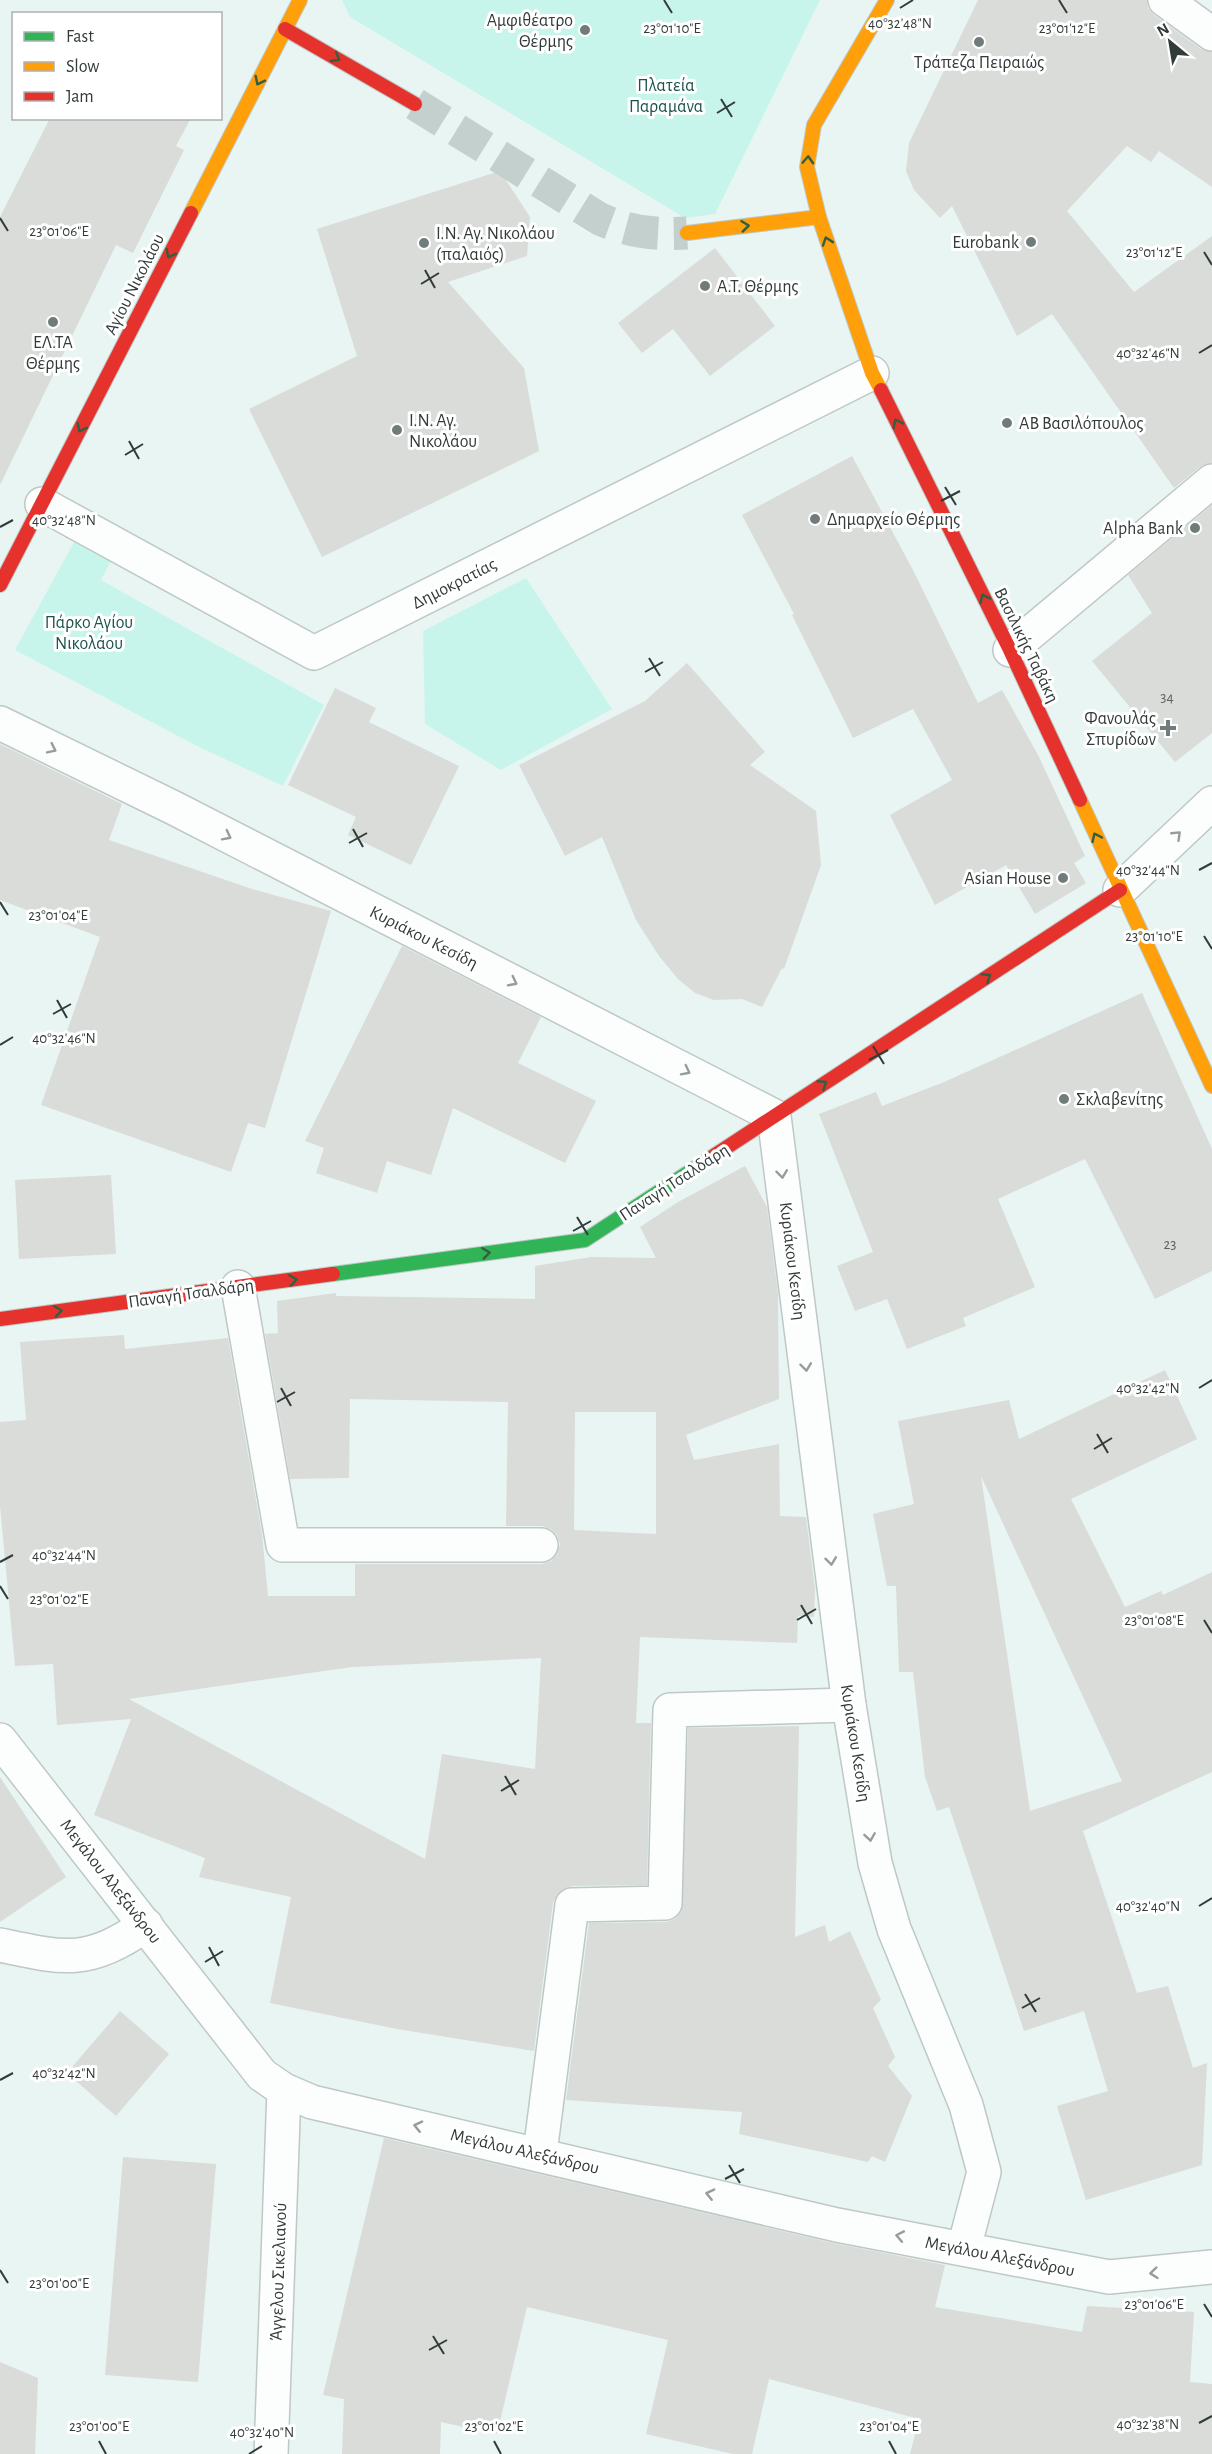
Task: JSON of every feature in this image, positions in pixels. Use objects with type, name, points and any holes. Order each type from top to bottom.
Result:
[{"type":"street","name":"Αγίου Νικολάου","points":[[0,585],[300,0]]},
{"type":"street","points":[[687,233],[819,217],[807,167],[814,125],[887,0]]},
{"type":"street","points":[[1165,0],[1212,34]]},
{"type":"street","points":[[285,28],[415,104]]},
{"type":"street","name":"Βασιλικής Ταβάκη","points":[[819,217],[872,373],[1010,650],[1212,1086]]},
{"type":"street","name":"Δημοκρατίας","points":[[42,504],[314,653],[872,373]]},
{"type":"street","points":[[1010,650],[1212,481]]},
{"type":"street","name":"Κυριάκου Κεσίδη","points":[[0,723],[174,808],[774,1116],[849,1705],[874,1863],[894,1929],[966,2105],[984,2172],[964,2248]]},
{"type":"street","name":"Παναγή Τσαλδάρη","points":[[0,1319],[585,1240],[1120,890],[1212,802]]},
{"type":"street","points":[[238,1287],[283,1545],[541,1545]]},
{"type":"street","points":[[540,2153],[572,1905],[665,1903],[670,1710],[849,1705]]},
{"type":"street","name":"Μεγάλου Αλεξάνδρου","points":[[0,1740],[262,2074],[284,2090],[312,2102],[540,2153],[837,2225],[1109,2277],[1212,2267]]},
{"type":"street","points":[[0,1945],[57,1958],[92,1954],[118,1944],[146,1925]]},
{"type":"street","name":"Άγγελου Σικελιανού","points":[[271,2454],[284,2090]]},
{"type":"green space","name":"Πλατεία Παραμάνα","points":[[342,0],[820,0],[715,214],[685,218],[350,17]]},
{"type":"green space","name":"Πάρκο Αγίου Νικολάου","points":[[74,542],[111,561],[101,580],[324,705],[283,786],[197,746],[15,650]]},
{"type":"green space","points":[[526,578],[612,709],[501,770],[425,724],[423,631]]},
{"type":"building","points":[[978,0],[1147,0],[1148,8],[1154,15],[1201,49],[1212,52],[1212,187],[1159,151],[1151,162],[1127,146],[1067,211],[1134,292],[1212,236],[1212,463],[1200,467],[1174,488],[1052,314],[1017,336],[952,206],[940,218],[914,190],[906,171],[909,143]]},
{"type":"building","points":[[49,120],[190,120],[176,146],[184,150],[133,253],[116,245],[0,485],[0,217]]},
{"type":"building","name":"Ι.Ν. Αγ. Νικολάου","points":[[500,171],[530,217],[527,256],[448,282],[524,368],[539,451],[322,557],[249,409],[357,356],[317,229]]},
{"type":"building","name":"Α.Τ. Θέρμης","points":[[715,248],[775,326],[710,376],[673,329],[642,353],[618,323]]},
{"type":"building","points":[[852,456],[915,574],[978,703],[1002,690],[1039,757],[1085,856],[1074,863],[1086,883],[1035,914],[1006,865],[935,905],[890,815],[952,780],[913,709],[853,738],[792,615],[794,614],[742,515]]},
{"type":"building","points":[[1212,505],[1212,733],[1175,762],[1092,661],[1152,613],[1128,575]]},
{"type":"building","points":[[687,663],[765,752],[750,765],[816,811],[821,865],[784,969],[782,968],[762,1007],[742,999],[714,1000],[695,993],[678,979],[659,956],[636,920],[602,837],[565,856],[519,765],[645,701]]},
{"type":"building","points":[[335,688],[376,708],[369,722],[459,766],[411,865],[348,835],[356,817],[288,785]]},
{"type":"building","points":[[0,744],[122,804],[109,840],[252,889],[331,911],[265,1128],[248,1123],[231,1172],[41,1105],[100,937],[0,900]]},
{"type":"building","points":[[402,946],[541,1017],[518,1063],[596,1101],[565,1163],[453,1108],[431,1175],[387,1161],[377,1193],[316,1173],[324,1148],[305,1141]]},
{"type":"building","points":[[1142,993],[1212,1149],[1212,1271],[1155,1299],[1085,1159],[998,1199],[1035,1287],[963,1318],[966,1326],[907,1349],[887,1299],[855,1311],[837,1266],[873,1252],[819,1114],[876,1092],[882,1106],[944,1082]]},
{"type":"building","points":[[745,1166],[767,1207],[778,1294],[779,1399],[686,1435],[694,1460],[779,1444],[780,1516],[806,1517],[815,1589],[814,1617],[798,1616],[797,1643],[640,1637],[636,1723],[651,1723],[647,1885],[572,1886],[557,1894],[553,1903],[534,2051],[397,2029],[270,2003],[291,1897],[199,1877],[205,1858],[94,1815],[131,1719],[57,1725],[53,1664],[15,1666],[0,1506],[0,1422],[26,1420],[20,1342],[124,1335],[125,1349],[228,1338],[262,1534],[268,1596],[355,1596],[355,1564],[542,1564],[551,1561],[557,1554],[560,1544],[557,1535],[551,1529],[542,1526],[506,1526],[508,1402],[350,1399],[349,1478],[290,1479],[265,1334],[278,1333],[277,1301],[336,1293],[336,1296],[535,1299],[535,1266],[591,1257],[656,1258],[640,1227],[678,1202]],"holes":[[[575,1412],[656,1412],[656,1534],[574,1530]],[[541,1658],[535,1769],[442,1754],[425,1859],[129,1699],[352,1667]]]},
{"type":"building","points":[[111,1175],[116,1254],[19,1259],[15,1180]]},
{"type":"building","points":[[1165,1370],[1197,1439],[1071,1499],[1125,1607],[1161,1591],[1163,1595],[1212,1572],[1212,1772],[1083,1831],[1137,1993],[1168,1986],[1193,2068],[1207,2063],[1202,2165],[1086,2200],[1057,2106],[1108,2091],[1084,2011],[1024,2031],[949,1807],[937,1811],[925,1777],[913,1672],[899,1672],[896,1586],[887,1586],[873,1514],[914,1504],[898,1421],[1009,1400],[1019,1439]],"holes":[[[981,1476],[1122,1781],[1030,1811]]]},
{"type":"building","points":[[799,1726],[795,1937],[825,1925],[829,1942],[850,1931],[881,2000],[873,2008],[895,2057],[888,2066],[912,2096],[885,2162],[872,2156],[868,2162],[739,2134],[742,2112],[566,2100],[589,1923],[665,1922],[675,1919],[681,1912],[688,1728]]},
{"type":"building","points":[[0,1777],[66,1877],[0,1922]]},
{"type":"building","points":[[120,2011],[169,2054],[116,2116],[67,2073]]},
{"type":"building","points":[[384,2138],[833,2243],[945,2265],[935,2307],[1082,2332],[1087,2306],[1194,2312],[1190,2382],[1212,2384],[1212,2454],[910,2454],[919,2419],[769,2379],[752,2454],[733,2454],[646,2434],[668,2340],[527,2307],[497,2434],[441,2422],[440,2454],[342,2454],[344,2399],[323,2395]]},
{"type":"building","points":[[123,2157],[216,2164],[198,2382],[105,2375]]},
{"type":"building","points":[[0,2362],[38,2378],[35,2454],[0,2454]]},
{"type":"tunnel","points":[[415,104],[600,219],[642,232],[687,233]]},
{"type":"traffic: fast","points":[[333,1274],[585,1240],[715,1155]]},
{"type":"traffic: slow","points":[[191,213],[300,0]]},
{"type":"traffic: slow","points":[[881,390],[872,373],[819,217],[807,167],[814,125],[887,0]]},
{"type":"traffic: slow","points":[[687,233],[819,217]]},
{"type":"traffic: slow","points":[[1080,800],[1212,1086]]},
{"type":"traffic: jam","points":[[285,29],[415,104]]},
{"type":"traffic: jam","points":[[0,585],[191,213]]},
{"type":"traffic: jam","points":[[881,390],[1010,650],[1080,800]]},
{"type":"traffic: jam","points":[[715,1155],[1120,890]]},
{"type":"traffic: jam","points":[[0,1319],[333,1274]]},
{"type":"place","name":"Αμφιθέατρο Θέρμης","points":[[585,30]]},
{"type":"place","name":"Τράπεζα Πειραιώς","points":[[979,42]]},
{"type":"place","name":"Eurobank","points":[[1031,242]]},
{"type":"place","name":"Ι.Ν. Αγ. Νικολάου (παλαιός)","points":[[424,243]]},
{"type":"place","name":"Α.Τ. Θέρμης","points":[[705,286]]},
{"type":"place","name":"ΕΛ.ΤΑ Θέρμης","points":[[53,322]]},
{"type":"place","name":"ΑΒ Βασιλόπουλος","points":[[1007,423]]},
{"type":"place","name":"Ι.Ν. Αγ. Νικολάου","points":[[397,430]]},
{"type":"place","name":"Δημαρχείο Θέρμης","points":[[815,519]]},
{"type":"place","name":"Alpha Bank","points":[[1195,528]]},
{"type":"place","name":"Φανουλάς Σπυρίδων","points":[[1168,728]]},
{"type":"place","name":"Asian House","points":[[1063,878]]},
{"type":"place","name":"Σκλαβενίτης","points":[[1064,1099]]}]
